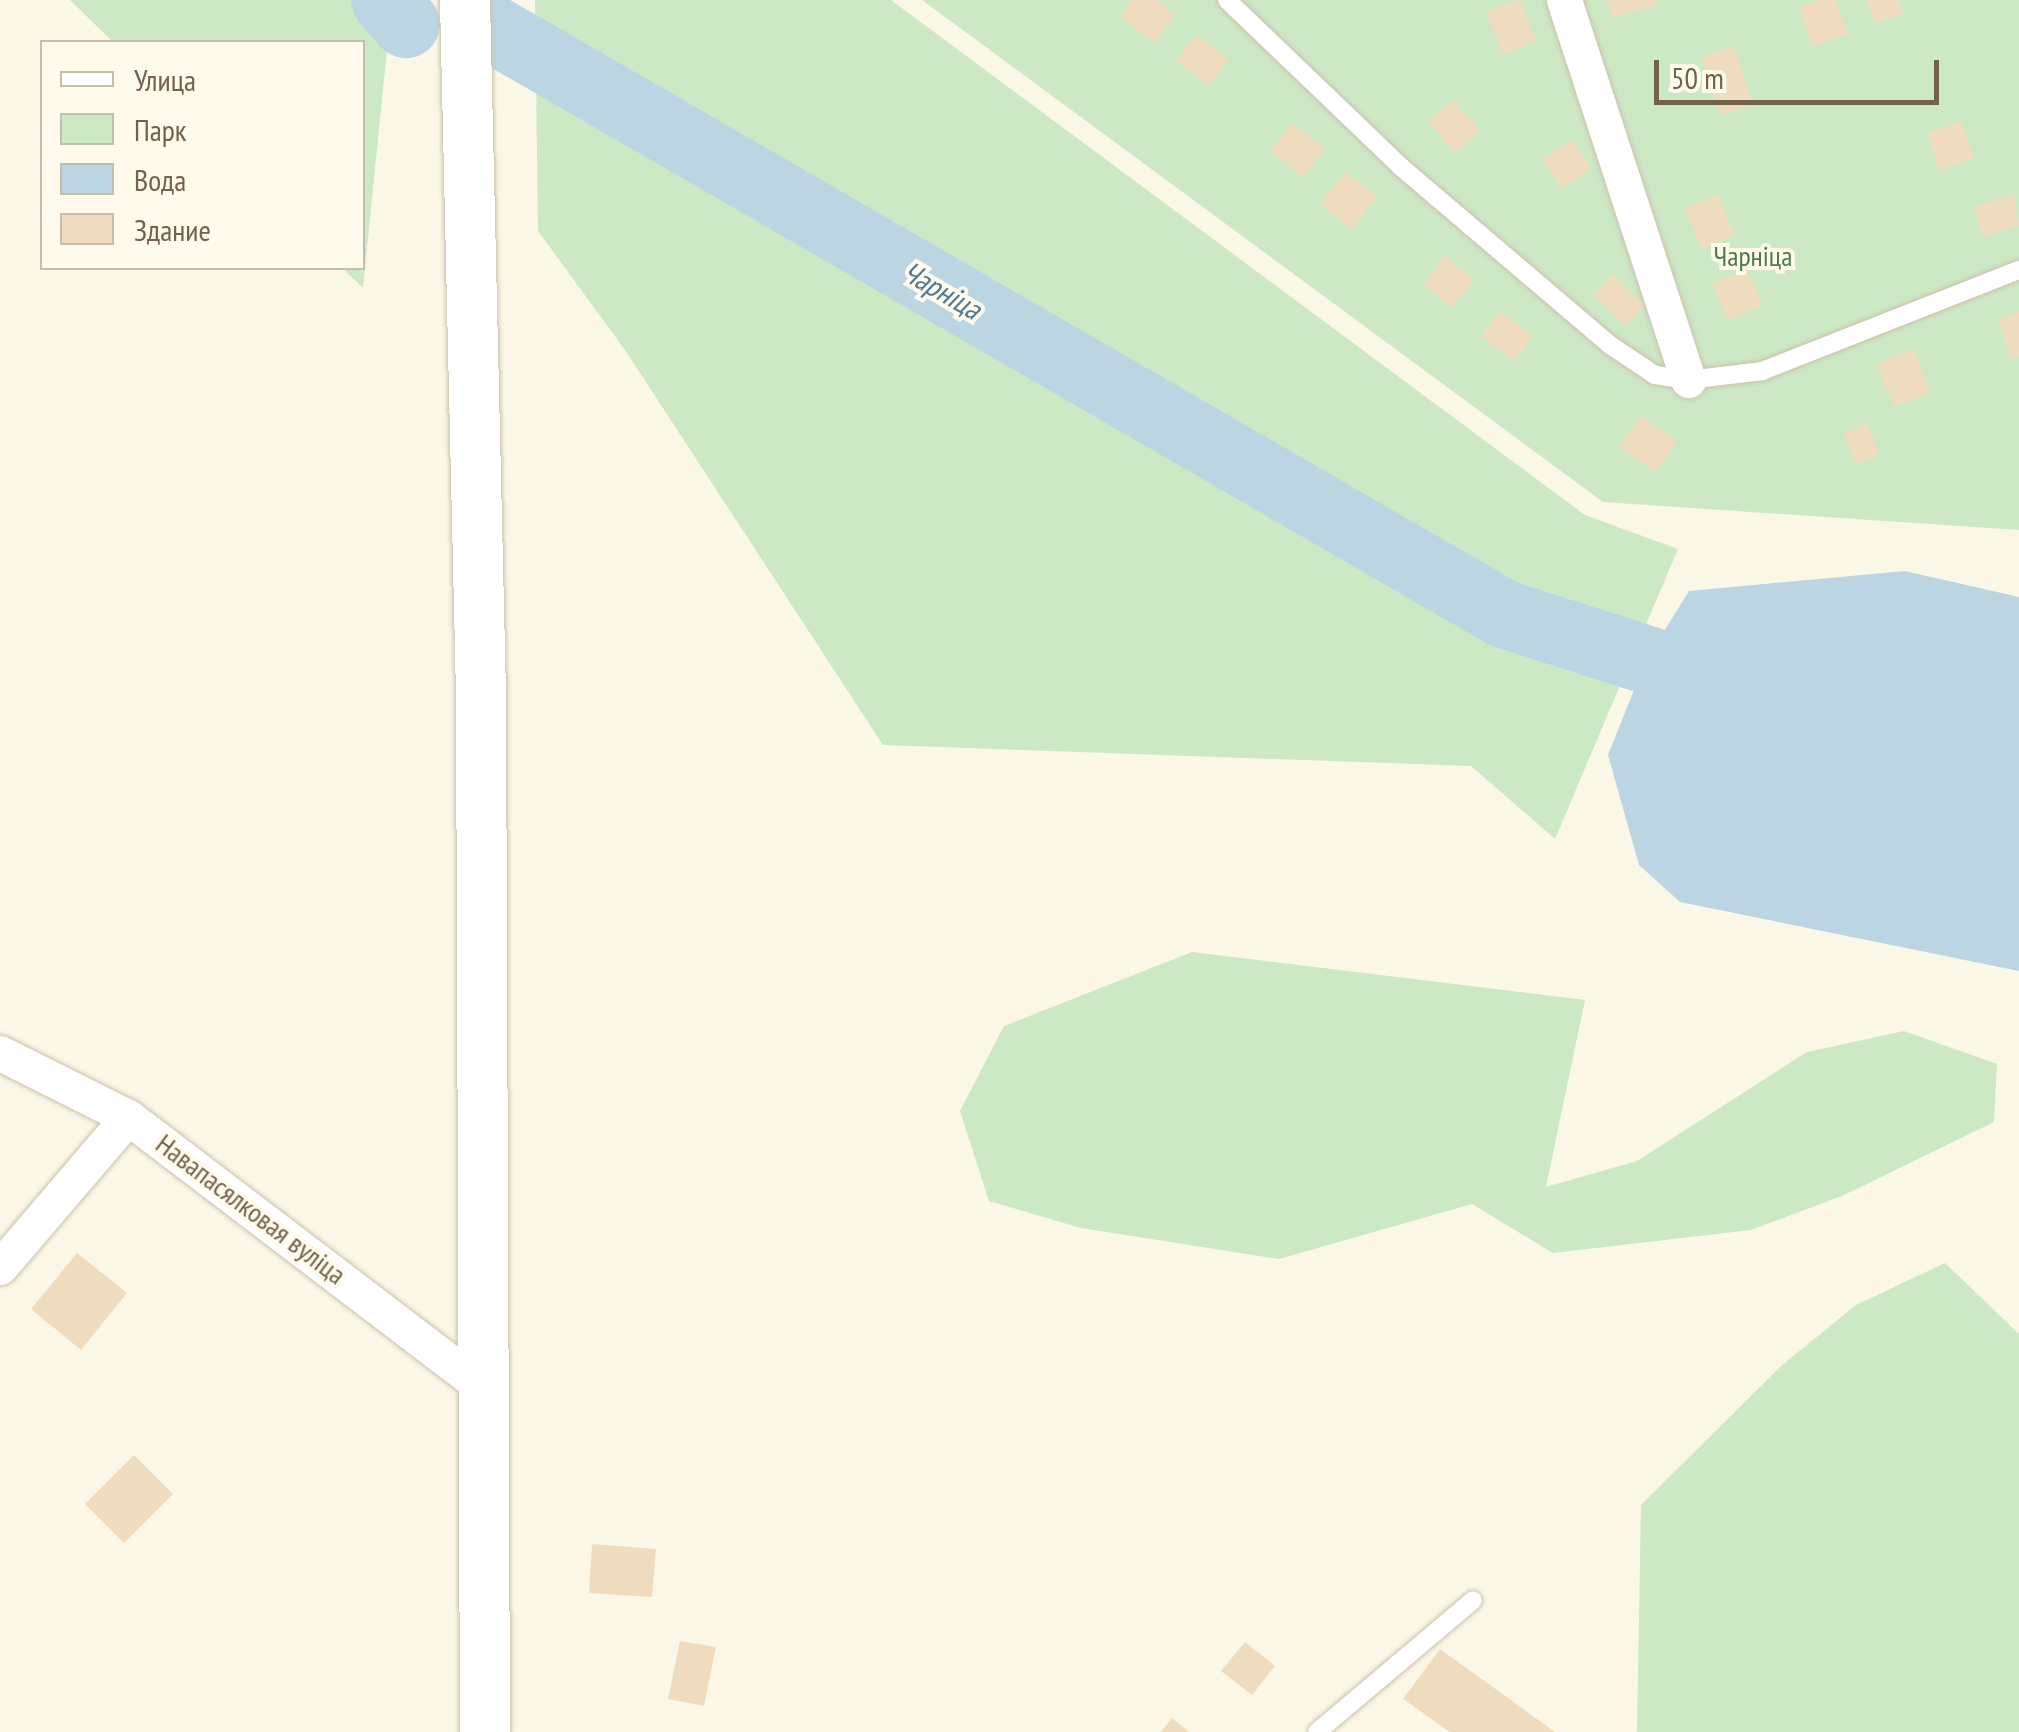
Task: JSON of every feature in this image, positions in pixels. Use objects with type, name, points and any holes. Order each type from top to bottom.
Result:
[{"type":"main road","points":[[465,0],[481,695],[485,1732]]},
{"type":"street","points":[[1564,0],[1688,380]]},
{"type":"street","name":"Навапасялковая вуліца","points":[[0,1054],[128,1117],[486,1390]]},
{"type":"street","points":[[0,1267],[128,1117]]},
{"type":"lane","points":[[1227,0],[1400,167],[1610,345],[1654,375],[1688,380],[1762,371],[2019,270]]},
{"type":"lane","points":[[1317,1732],[1474,1600]]},
{"type":"green space","points":[[70,0],[392,0],[365,268],[365,40],[111,40]]},
{"type":"green space","points":[[535,0],[891,0],[1585,515],[1678,549],[1555,839],[1471,766],[883,745],[625,350],[538,231]]},
{"type":"green space","name":"Чарніца","points":[[922,0],[2019,0],[2019,530],[1603,502]]},
{"type":"green space","points":[[344,270],[365,270],[363,288]]},
{"type":"green space","points":[[1192,952],[1585,1000],[1546,1187],[1637,1161],[1807,1052],[1904,1031],[1997,1064],[1994,1122],[1842,1196],[1751,1230],[1553,1253],[1472,1204],[1279,1259],[1081,1228],[989,1201],[960,1111],[1004,1026]]},
{"type":"green space","points":[[1945,1263],[2019,1334],[2019,1732],[1637,1732],[1641,1505],[1781,1366],[1856,1305]]},
{"type":"water","points":[[1905,571],[2019,597],[2019,971],[1680,902],[1639,865],[1608,755],[1646,660],[1689,591]]},
{"type":"building","points":[[1133,0],[1157,0],[1175,15],[1153,43],[1120,16]]},
{"type":"building","points":[[1520,0],[1536,41],[1503,54],[1486,11]]},
{"type":"building","points":[[1607,0],[1657,0],[1658,5],[1612,18]]},
{"type":"building","points":[[1819,0],[1836,0],[1848,34],[1812,46],[1799,7]]},
{"type":"building","points":[[1867,0],[1898,0],[1903,13],[1875,24]]},
{"type":"building","points":[[1197,35],[1229,60],[1208,85],[1176,61]]},
{"type":"building","points":[[1734,46],[1753,105],[1720,115],[1701,57]]},
{"type":"building","points":[[1453,100],[1480,131],[1455,153],[1428,122]]},
{"type":"building","points":[[1962,121],[1974,158],[1939,170],[1927,133]]},
{"type":"building","points":[[1292,123],[1325,149],[1303,177],[1270,151]]},
{"type":"building","points":[[1573,140],[1591,169],[1561,188],[1542,159]]},
{"type":"building","points":[[1346,172],[1377,197],[1351,229],[1320,204]]},
{"type":"building","points":[[1718,195],[1735,235],[1702,249],[1685,208]]},
{"type":"building","points":[[2014,195],[2019,225],[1983,237],[1974,207]]},
{"type":"building","points":[[1445,256],[1474,280],[1452,308],[1423,284]]},
{"type":"building","points":[[1747,269],[1763,305],[1728,320],[1712,284]]},
{"type":"building","points":[[1613,274],[1645,306],[1625,326],[1593,295]]},
{"type":"building","points":[[1500,311],[1533,336],[1514,361],[1481,336]]},
{"type":"building","points":[[2019,312],[2019,356],[2011,359],[1998,320]]},
{"type":"building","points":[[1914,349],[1931,392],[1894,407],[1876,364]]},
{"type":"building","points":[[1641,416],[1677,441],[1656,472],[1619,447]]},
{"type":"building","points":[[1867,424],[1879,455],[1855,464],[1844,433]]},
{"type":"building","points":[[77,1253],[127,1293],[81,1350],[31,1309]]},
{"type":"building","points":[[134,1455],[173,1494],[124,1543],[85,1504]]},
{"type":"building","points":[[592,1544],[656,1549],[652,1597],[589,1593]]},
{"type":"building","points":[[680,1641],[716,1647],[704,1706],[668,1699]]},
{"type":"building","points":[[1245,1642],[1275,1666],[1252,1695],[1221,1671]]},
{"type":"building","points":[[1440,1649],[1555,1732],[1450,1732],[1403,1699]]},
{"type":"building","points":[[1172,1718],[1189,1732],[1161,1732]]},
{"type":"waterway","name":"Чарніца","points":[[385,0],[406,24]]},
{"type":"waterway","name":"Чарніца","points":[[489,27],[1504,614],[1734,688]]}]
